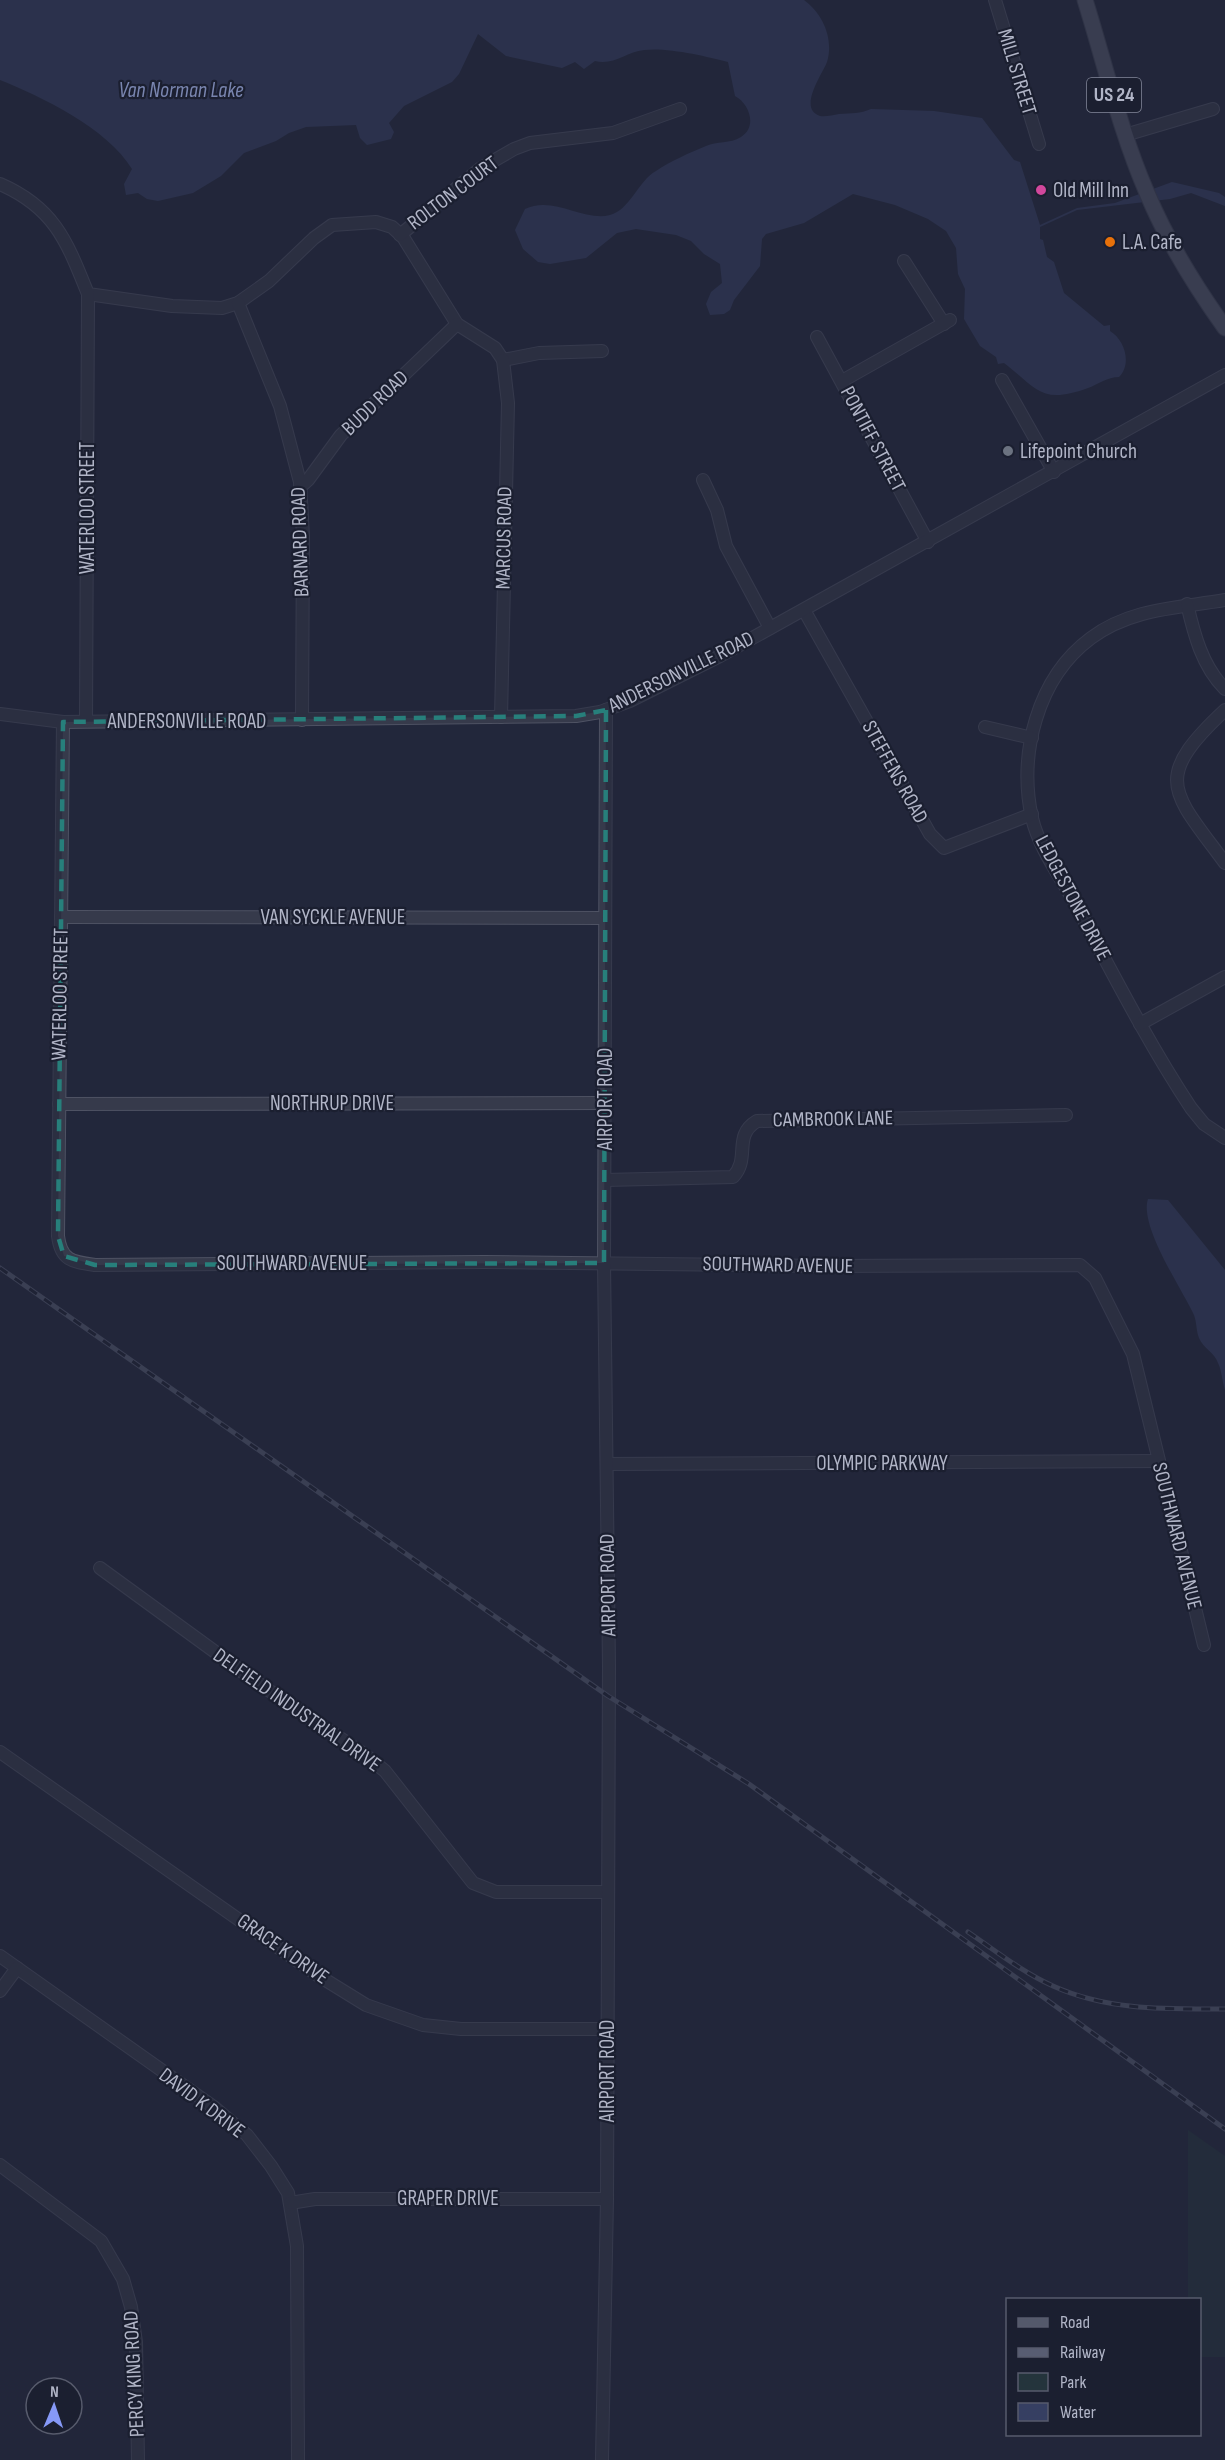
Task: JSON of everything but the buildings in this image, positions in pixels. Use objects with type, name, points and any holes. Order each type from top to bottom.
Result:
[{"type":"main road","name":"US 24","points":[[1085,0],[1125,135],[1153,207],[1175,251],[1225,328]]},
{"type":"street","name":"MILL STREET","points":[[995,0],[1039,144]]},
{"type":"street","name":"ROLTON COURT","points":[[400,235],[481,168],[514,149],[530,142],[613,133],[680,109]]},
{"type":"street","points":[[1125,135],[1213,109]]},
{"type":"street","name":"WATERLOO STREET","points":[[0,184],[24,196],[48,214],[78,264],[88,294],[86,722]]},
{"type":"street","points":[[88,294],[172,306],[222,308],[238,303],[269,281],[314,238],[332,225],[376,222],[392,227],[415,254],[424,276],[456,324],[495,348],[503,360],[539,353],[602,351]]},
{"type":"street","points":[[842,381],[947,322],[904,261]]},
{"type":"street","name":"BARNARD ROAD","points":[[238,303],[280,406],[300,487],[303,536],[302,720]]},
{"type":"street","name":"BUDD ROAD","points":[[300,487],[308,480],[341,435],[456,324]]},
{"type":"street","name":"PONTIFF STREET","points":[[817,337],[928,542]]},
{"type":"street","name":"MARCUS ROAD","points":[[501,717],[508,402],[503,360]]},
{"type":"street","name":"ANDERSONVILLE ROAD","points":[[0,714],[63,722],[86,722],[576,716],[606,710],[638,698],[804,610],[1225,375]]},
{"type":"street","points":[[1002,380],[1054,472]]},
{"type":"street","points":[[703,480],[717,510],[726,546],[770,628]]},
{"type":"street","name":"LEDGESTONE DRIVE","points":[[1225,600],[1155,609],[1124,620],[1092,637],[1068,659],[1046,689],[1032,738],[1028,786],[1039,839],[1140,1024],[1191,1108],[1204,1124],[1225,1138]]},
{"type":"street","points":[[1187,604],[1200,650],[1210,670],[1225,689]]},
{"type":"street","name":"STEFFENS ROAD","points":[[804,610],[917,812],[939,845],[944,848],[959,844],[1032,814]]},
{"type":"street","name":"AIRPORT ROAD","points":[[602,2460],[607,2199],[608,1892],[604,1263],[606,710]]},
{"type":"street","points":[[1225,710],[1188,748],[1180,759],[1176,774],[1178,794],[1199,829],[1225,863]]},
{"type":"street","name":"WATERLOO STREET","points":[[63,722],[58,1236],[63,1256],[71,1262]]},
{"type":"street","points":[[985,727],[1032,738]]},
{"type":"street","name":"VAN SYCKLE AVENUE","points":[[61,917],[605,918]]},
{"type":"street","points":[[1140,1024],[1225,977]]},
{"type":"street","name":"NORTHRUP DRIVE","points":[[59,1104],[605,1103]]},
{"type":"street","name":"CAMBROOK LANE","points":[[605,1180],[733,1177],[739,1172],[742,1160],[743,1133],[748,1126],[757,1121],[1066,1115]]},
{"type":"street","name":"SOUTHWARD AVENUE","points":[[71,1262],[95,1265],[1080,1264],[1095,1278],[1133,1354],[1204,1646]]},
{"type":"street","name":"OLYMPIC PARKWAY","points":[[607,1464],[1158,1461]]},
{"type":"street","name":"DELFIELD INDUSTRIAL DRIVE","points":[[100,1568],[255,1681],[364,1754],[385,1771],[473,1883],[496,1892],[608,1892]]},
{"type":"street","name":"GRACE K DRIVE","points":[[0,1752],[319,1976],[366,2005],[396,2017],[442,2028],[607,2028]]},
{"type":"street","name":"DAVID K DRIVE","points":[[0,1956],[231,2121],[247,2135],[288,2193],[297,2246],[298,2460]]},
{"type":"street","points":[[0,1991],[16,1968]]},
{"type":"street","name":"PERCY KING ROAD","points":[[0,2165],[101,2241],[123,2279],[131,2307],[136,2342],[138,2460]]},
{"type":"street","name":"GRAPER DRIVE","points":[[290,2203],[315,2199],[607,2199]]},
{"type":"highlighted area","points":[[606,710],[604,1263],[95,1265],[64,1256],[58,1236],[63,722],[576,716]]},
{"type":"green space","points":[[1188,2130],[1225,2156],[1225,2357],[1201,2357],[1201,2298],[1188,2298]]},
{"type":"water","name":"Van Norman Lake","points":[[0,0],[804,0],[817,12],[828,36],[829,45],[827,62],[813,90],[811,106],[814,112],[825,116],[859,113],[871,109],[934,111],[982,118],[1014,160],[1020,162],[1040,225],[1077,208],[1115,203],[1172,182],[1219,193],[1225,197],[1225,206],[1191,193],[1170,199],[1077,210],[1040,227],[1040,239],[1043,240],[1047,257],[1054,262],[1064,293],[1104,326],[1110,325],[1110,331],[1123,346],[1126,359],[1123,372],[1119,377],[1107,379],[1072,393],[1050,394],[1033,387],[1004,363],[998,364],[996,357],[980,346],[964,319],[965,289],[958,274],[956,248],[946,231],[928,219],[895,205],[853,194],[804,223],[766,234],[762,239],[760,266],[734,300],[730,310],[724,314],[710,315],[706,304],[711,292],[722,283],[720,264],[704,254],[691,241],[676,235],[636,229],[617,233],[586,258],[550,264],[538,262],[523,249],[515,230],[525,209],[546,205],[590,215],[610,215],[629,202],[644,181],[662,167],[706,146],[732,141],[746,133],[750,115],[748,109],[735,96],[728,62],[653,49],[637,51],[608,62],[595,61],[584,69],[575,62],[562,68],[506,56],[478,34],[459,74],[452,82],[404,106],[389,123],[394,132],[391,139],[367,145],[360,138],[356,125],[306,127],[244,153],[221,176],[193,193],[158,201],[147,199],[138,193],[126,195],[124,184],[132,169],[107,140],[54,105],[0,80]]},
{"type":"water","points":[[1148,1199],[1168,1200],[1225,1270],[1225,1390],[1216,1359],[1199,1338],[1194,1315],[1155,1241],[1147,1211]]},
{"type":"railway","points":[[0,1268],[608,1696],[749,1784],[1225,2129]]},
{"type":"railway","points":[[968,1932],[1031,1974],[1074,1994],[1138,2007],[1225,2009]]},
{"type":"place","name":"Old Mill Inn","points":[[1041,190]]},
{"type":"place","name":"L.A. Cafe","points":[[1110,242]]},
{"type":"place","name":"Lifepoint Church","points":[[1008,451]]}]
